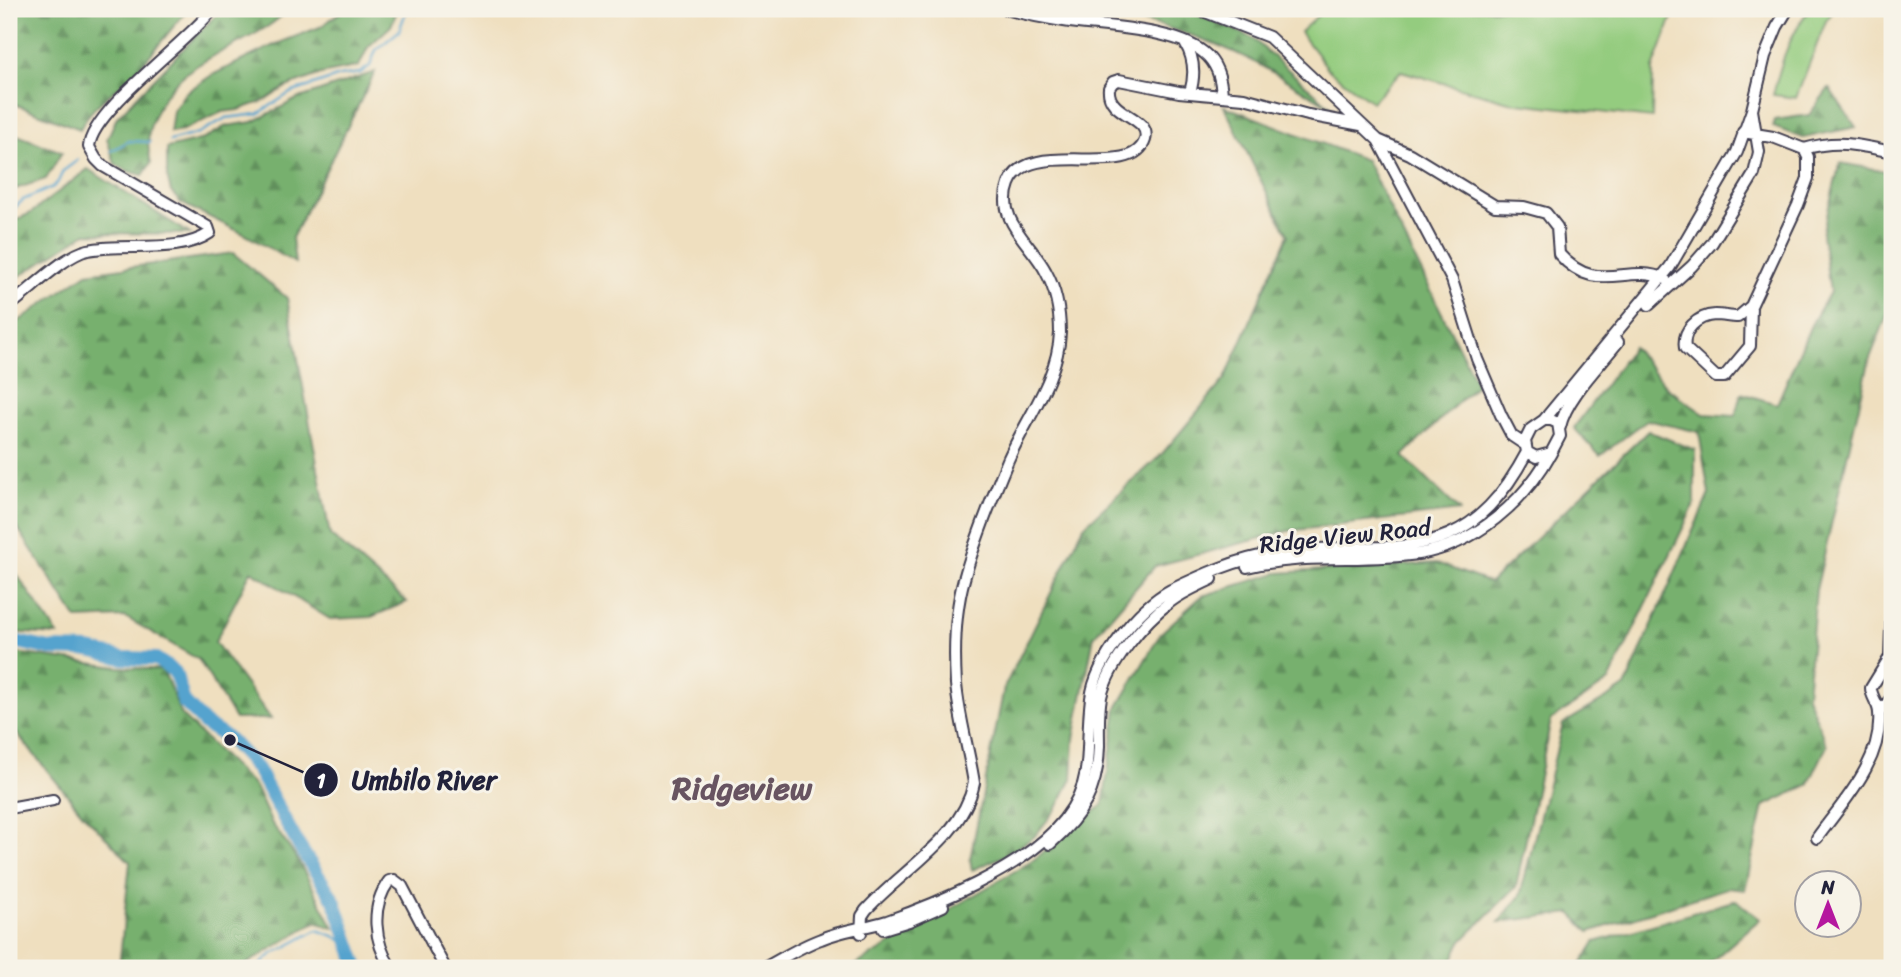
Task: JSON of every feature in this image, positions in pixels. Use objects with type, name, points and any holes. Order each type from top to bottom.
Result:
[{"type":"street","points":[[9,306],[78,253],[102,248],[191,243],[210,233],[208,228],[103,166],[89,148],[93,133],[117,103],[213,9]]},
{"type":"street","points":[[1006,9],[1043,18],[1119,27],[1185,43],[1202,51],[1216,68],[1221,80],[1222,95]]},
{"type":"street","points":[[1198,9],[1269,37],[1378,140],[1410,154],[1495,206],[1524,207],[1546,213],[1557,227],[1559,254],[1581,272],[1600,278],[1646,275],[1661,277],[1672,283]]},
{"type":"street","name":"Ridge View Road","points":[[1355,552],[1438,540],[1459,531],[1485,510],[1501,492],[1526,448],[1526,437],[1670,267],[1737,152],[1752,110],[1765,56],[1788,9]]},
{"type":"street","points":[[1185,43],[1190,50],[1194,71],[1190,93]]},
{"type":"street","points":[[861,930],[862,916],[871,904],[954,826],[971,799],[974,783],[956,682],[957,633],[963,580],[1010,457],[1055,365],[1060,333],[1056,292],[1045,269],[1012,223],[1006,203],[1013,174],[1030,163],[1116,159],[1138,150],[1144,142],[1145,130],[1142,124],[1115,105],[1109,92],[1113,82],[1127,81],[1190,93],[1244,98],[1308,115],[1361,125]]},
{"type":"street","name":"Ridge View Road","points":[[764,968],[811,942],[835,934],[861,930],[915,910],[999,870],[1043,842],[1066,817],[1079,797],[1086,778],[1094,682],[1114,647],[1149,606],[1167,592],[1194,579],[1269,554],[1307,550],[1420,553],[1448,546],[1485,526],[1515,501],[1536,477],[1559,440],[1562,419],[1573,399],[1649,305],[1692,266],[1712,243],[1754,174],[1759,159],[1758,134],[1752,110]]},
{"type":"street","points":[[1743,132],[1784,141],[1804,149],[1842,142],[1892,152]]},
{"type":"street","points":[[1378,140],[1451,280],[1477,359],[1506,425],[1514,439],[1536,457],[1551,453]]},
{"type":"street","points":[[1751,306],[1738,317],[1715,315],[1699,320],[1685,336],[1685,348],[1718,379],[1724,377],[1750,346],[1751,306],[1808,178],[1810,167],[1804,149]]},
{"type":"street","points":[[1506,425],[1512,429],[1521,429],[1540,422],[1554,421],[1560,427]]},
{"type":"street","points":[[1880,712],[1871,688],[1891,662],[1892,600]]},
{"type":"street","points":[[1817,838],[1871,760],[1880,712],[1892,697]]},
{"type":"street","points":[[9,808],[53,800]]},
{"type":"street","points":[[391,968],[378,941],[377,917],[381,893],[389,881],[394,880],[402,886],[445,968]]},
{"type":"green space","points":[[10,9],[189,9],[140,67],[97,106],[80,129],[9,102]]},
{"type":"green space","points":[[222,9],[290,9],[268,26],[201,63],[174,84],[154,116],[148,140],[151,163],[143,175],[115,164],[107,139],[117,117]]},
{"type":"green space","points":[[345,9],[398,9],[391,26],[368,47],[359,66],[321,74],[286,87],[264,101],[238,110],[222,112],[183,130],[170,132],[173,111],[185,93],[212,75],[274,45],[320,27]]},
{"type":"green space","points":[[1074,9],[1180,9],[1206,18],[1251,37],[1332,108],[1259,64],[1215,44],[1136,19]]},
{"type":"green space","points":[[1325,9],[1675,9],[1653,69],[1652,118],[1509,102],[1401,71],[1372,102],[1330,71],[1300,32]]},
{"type":"green space","points":[[1810,9],[1835,9],[1826,21],[1796,98],[1773,95],[1791,39]]},
{"type":"green space","points":[[375,72],[292,238],[295,263],[181,203],[171,192],[167,176],[167,148],[204,139],[226,126],[253,122],[297,99]]},
{"type":"green space","points":[[1829,88],[1856,127],[1803,138],[1773,127],[1775,120],[1809,115]]},
{"type":"green space","points":[[1224,106],[1366,160],[1477,384],[1403,456],[1460,511],[1288,531],[1155,566],[1094,636],[1074,739],[1072,779],[1057,808],[1034,837],[1004,856],[972,870],[970,859],[1004,688],[1084,526],[1162,454],[1225,379],[1288,235]]},
{"type":"green space","points":[[9,132],[62,152],[46,179],[9,191]]},
{"type":"green space","points":[[1840,163],[1892,172],[1892,303],[1870,358],[1816,590],[1807,696],[1827,746],[1808,785],[1764,806],[1745,890],[1727,888],[1589,932],[1571,913],[1499,922],[1520,896],[1563,724],[1625,687],[1709,494],[1699,432],[1647,420],[1600,456],[1574,428],[1633,347],[1668,389],[1704,414],[1735,416],[1741,393],[1777,404],[1811,325],[1830,292],[1822,234]]},
{"type":"green space","points":[[88,169],[190,234],[86,233],[9,283],[9,223],[31,213]]},
{"type":"green space","points":[[233,253],[287,298],[330,535],[407,602],[371,617],[330,619],[251,571],[215,642],[271,719],[235,719],[199,660],[125,617],[77,619],[9,515],[9,328],[87,273]]},
{"type":"green space","points":[[1648,431],[1695,450],[1695,503],[1609,681],[1551,720],[1516,887],[1460,943],[1449,968],[852,967],[1032,861],[1103,805],[1117,708],[1161,633],[1202,596],[1277,573],[1437,563],[1490,583]]},
{"type":"green space","points":[[9,563],[58,635],[9,632]]},
{"type":"green space","points":[[9,652],[118,667],[163,670],[182,716],[255,787],[271,822],[298,860],[334,928],[315,922],[240,968],[119,968],[130,862],[83,814],[9,724]]},
{"type":"green space","points":[[1736,900],[1760,919],[1704,968],[1579,968],[1595,942]]},
{"type":"waterway","points":[[170,141],[199,133],[226,118],[258,114],[290,93],[340,76],[360,73],[370,66],[376,50],[399,31],[407,9]]},
{"type":"waterway","points":[[111,151],[129,141],[150,142]]},
{"type":"waterway","points":[[9,213],[23,200],[53,187],[63,171],[78,160]]},
{"type":"waterway","points":[[9,640],[50,649],[89,650],[123,658],[156,659],[175,672],[184,702],[205,724],[230,740],[257,769],[299,846],[334,900],[358,968]]},
{"type":"waterway","points":[[257,968],[271,955],[317,930],[350,945]]},
{"type":"place","name":"Umbilo River","points":[[230,740]]},
{"type":"district","name":"Ridgeview","points":[[742,788]]}]
